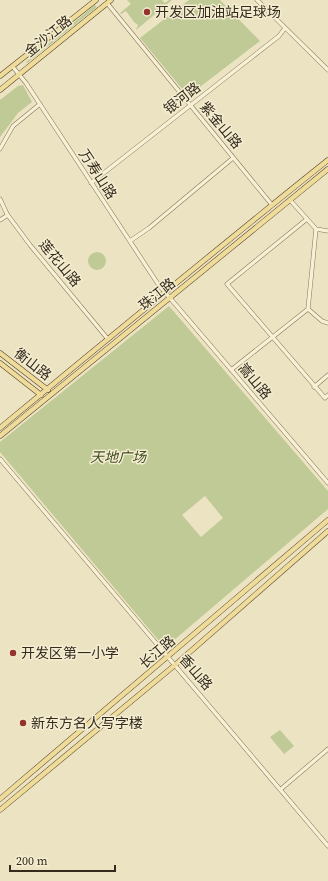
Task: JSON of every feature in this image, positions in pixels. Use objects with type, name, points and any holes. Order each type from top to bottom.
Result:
[{"type":"main road","name":"金沙江路","points":[[0,76],[96,0]]},
{"type":"main road","name":"金沙江路","points":[[0,90],[109,2]]},
{"type":"main road","points":[[0,428],[107,338],[166,293],[328,160]]},
{"type":"main road","name":"珠江路","points":[[0,436],[328,169]]},
{"type":"main road","name":"衡山路","points":[[0,353],[52,393]]},
{"type":"main road","name":"衡山路","points":[[0,363],[45,398]]},
{"type":"main road","name":"长江路","points":[[0,799],[328,520]]},
{"type":"main road","name":"长江路","points":[[0,810],[175,665],[328,531]]},
{"type":"street","points":[[257,0],[328,70]]},
{"type":"street","name":"紫金山路","points":[[109,2],[190,105],[272,205]]},
{"type":"street","name":"银河路","points":[[91,183],[278,36],[285,28]]},
{"type":"street","name":"万寿山路","points":[[13,67],[40,104],[158,284],[166,293]]},
{"type":"street","points":[[0,149],[13,126],[40,104]]},
{"type":"street","points":[[130,241],[149,228],[233,158]]},
{"type":"street","name":"莲花山路","points":[[0,199],[8,215],[30,245],[107,338]]},
{"type":"street","points":[[290,200],[316,229],[328,231]]},
{"type":"street","points":[[0,220],[8,215]]},
{"type":"street","points":[[307,219],[226,284],[314,387],[325,398],[328,395]]},
{"type":"street","points":[[232,370],[308,309],[316,229]]},
{"type":"street","name":"嵩山路","points":[[166,293],[328,483]]},
{"type":"street","points":[[308,309],[322,321],[328,323]]},
{"type":"street","points":[[314,387],[328,375]]},
{"type":"street","name":"香山路","points":[[0,459],[328,846]]},
{"type":"street","points":[[281,789],[328,748]]},
{"type":"green space","points":[[127,0],[162,0],[165,3],[172,0],[136,30],[138,25],[126,11],[121,14],[120,13],[131,4]]},
{"type":"green space","points":[[189,0],[220,0],[260,41],[188,96],[140,38]]},
{"type":"green space","points":[[95,5],[97,7],[27,63],[26,62]]},
{"type":"green space","points":[[23,85],[32,102],[18,113],[0,137],[0,100],[18,86]]},
{"type":"green space","points":[[93,252],[101,252],[106,257],[104,268],[101,270],[93,270],[88,265],[88,257]]},
{"type":"green space","name":"天地广场","points":[[169,306],[328,491],[328,509],[173,641],[164,643],[160,642],[0,452],[0,442]],"holes":[[[205,496],[223,518],[201,537],[182,515]]]},
{"type":"green space","points":[[280,730],[294,746],[284,754],[270,737]]},
{"type":"place","name":"开发区加油站足球场","points":[[147,12]]},
{"type":"place","name":"开发区第一小学","points":[[13,653]]},
{"type":"place","name":"新东方名人写字楼","points":[[23,723]]}]
